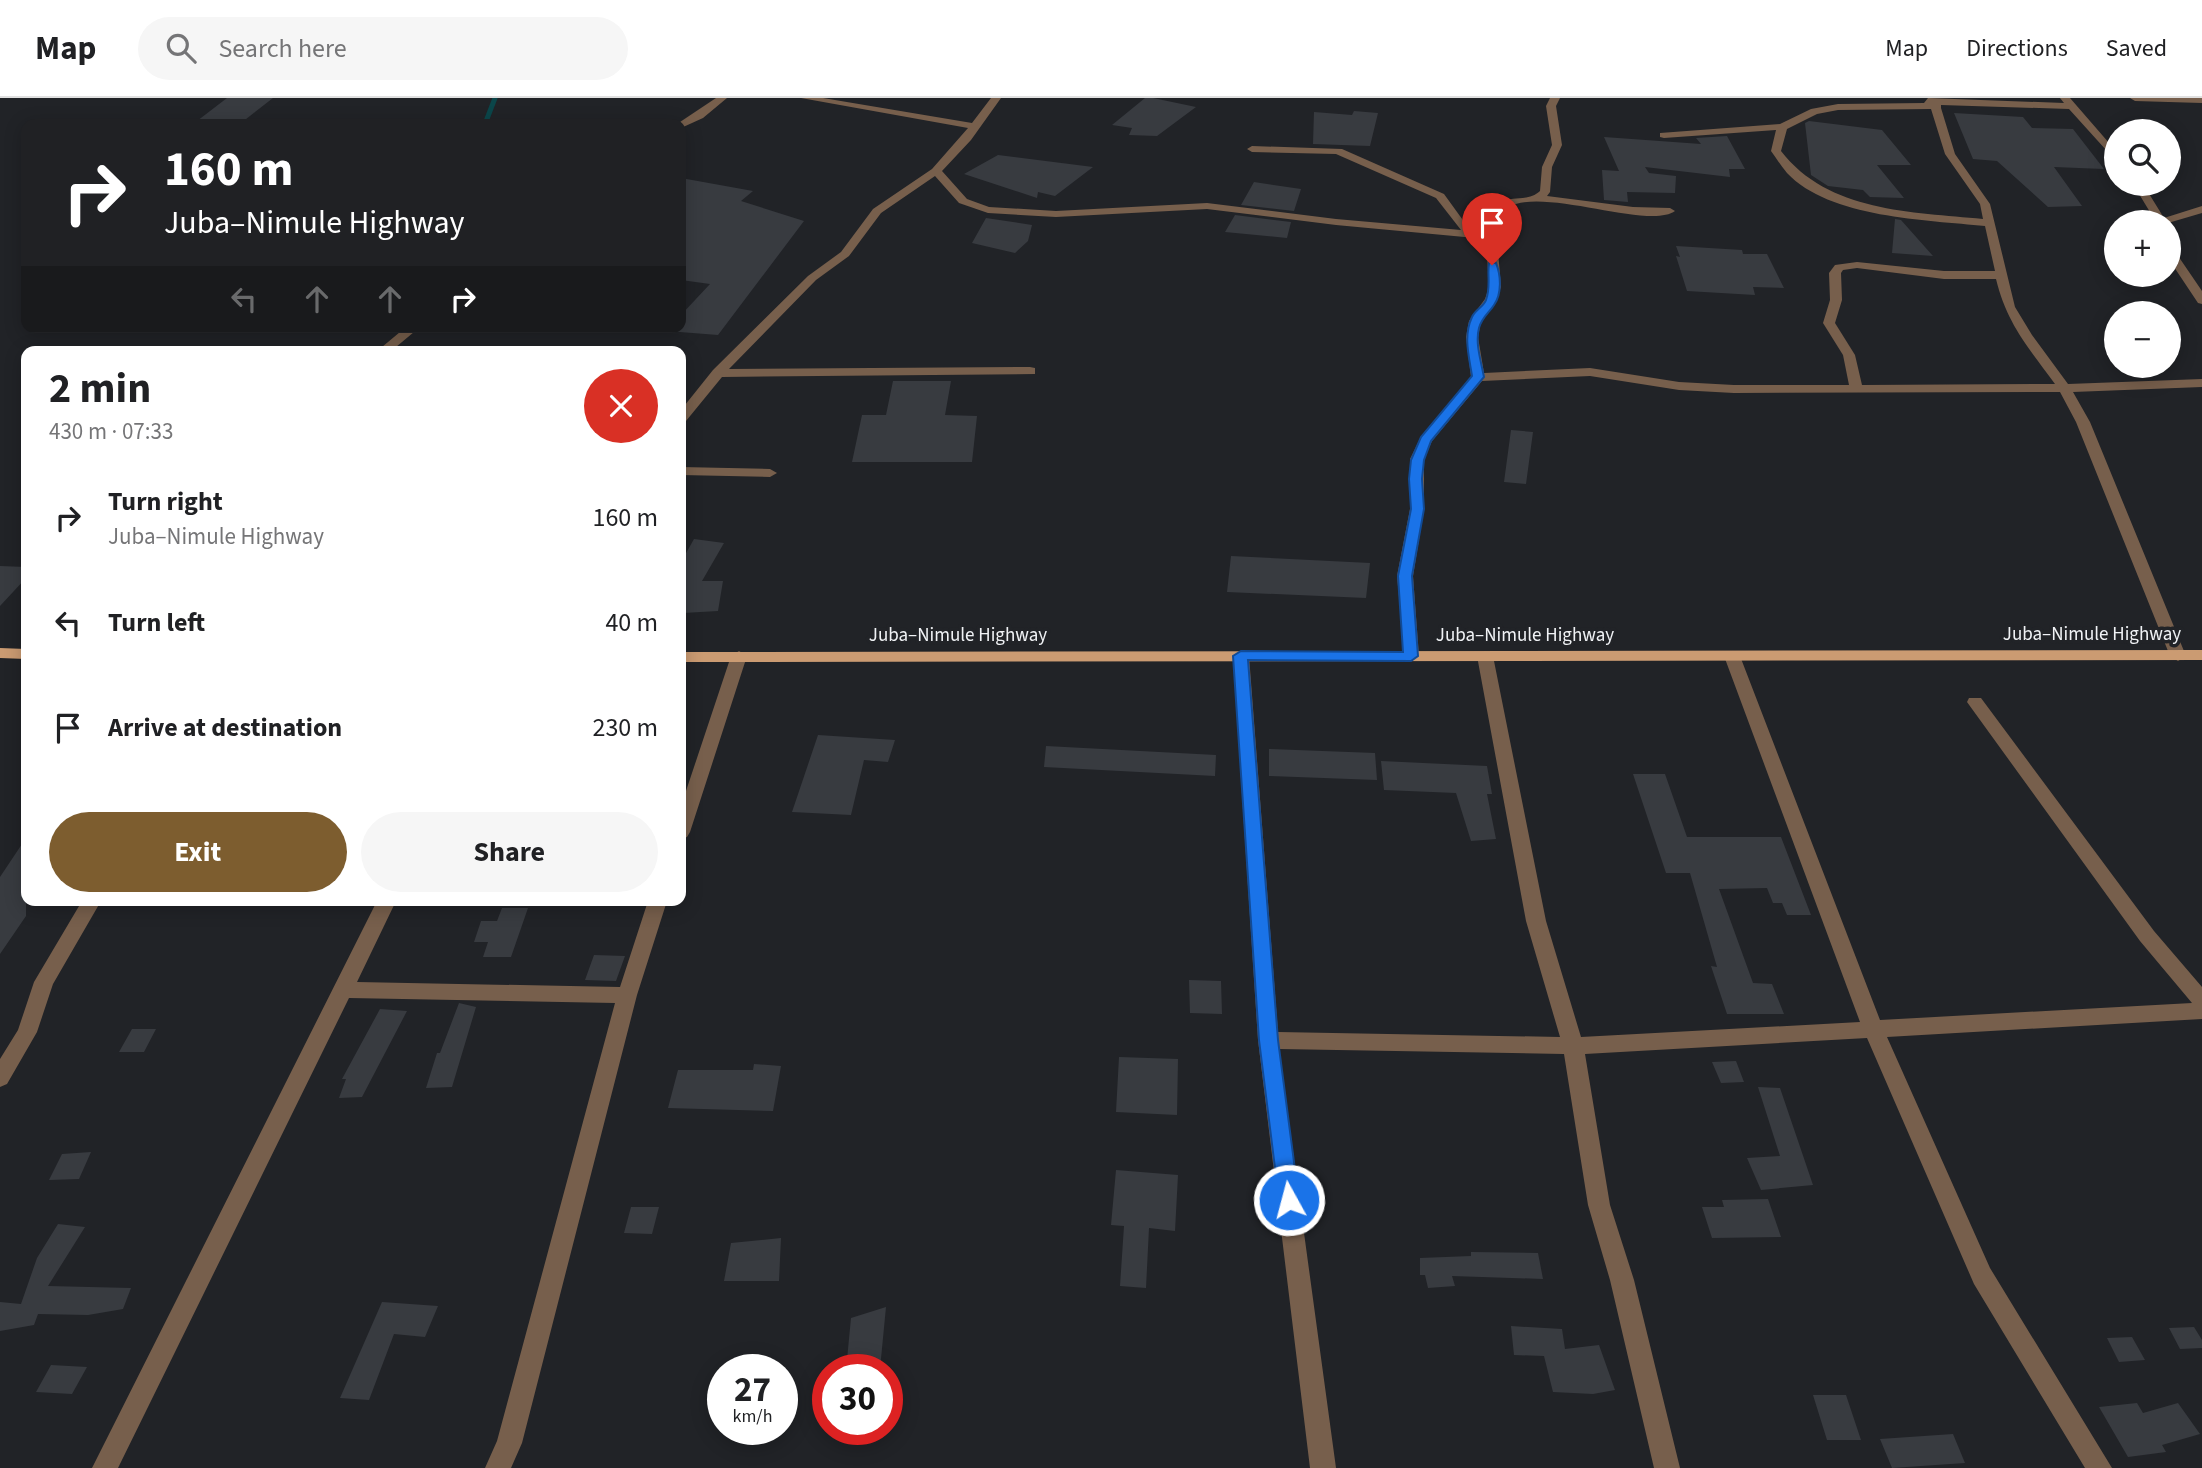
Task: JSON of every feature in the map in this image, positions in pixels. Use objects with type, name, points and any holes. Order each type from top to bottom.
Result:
[{"type":"main road","points":[[0,653],[21,654]]},
{"type":"main road","name":"Juba–Nimule Highway","points":[[686,657],[2202,655]]},
{"type":"street","points":[[686,122],[722,98]]},
{"type":"street","points":[[806,98],[973,126]]},
{"type":"street","points":[[686,412],[718,373],[812,278],[845,254],[877,211],[936,171],[967,138],[973,126],[996,98]]},
{"type":"street","points":[[1538,199],[1545,192],[1547,167],[1558,145],[1551,106],[1555,98]]},
{"type":"street","points":[[1904,98],[1936,102]]},
{"type":"street","points":[[2135,98],[2202,100]]},
{"type":"street","points":[[1936,102],[1943,140],[1961,173],[1985,204],[2010,307],[2020,327],[2064,388],[2094,443],[2139,564],[2178,656]]},
{"type":"street","points":[[1664,135],[1782,127],[1826,108],[1936,102],[2068,102],[2104,144]]},
{"type":"street","points":[[1782,127],[1776,151],[1797,179],[1809,187],[1889,214],[1988,223]]},
{"type":"street","points":[[1252,149],[1338,151],[1440,196],[1461,225],[1476,234]]},
{"type":"street","points":[[936,171],[963,201],[988,210],[1056,214],[1207,206],[1336,222],[1494,236]]},
{"type":"street","points":[[1478,377],[1472,342],[1478,315],[1491,303],[1495,289],[1493,224],[1499,208],[1518,200],[1538,199],[1648,212],[1670,211]]},
{"type":"street","points":[[2181,216],[2202,209]]},
{"type":"street","points":[[1856,387],[1849,355],[1829,323],[1836,300],[1835,273],[1839,267],[1857,265],[1973,277],[2001,275]]},
{"type":"street","points":[[2181,268],[2202,300]]},
{"type":"street","points":[[390,346],[406,333]]},
{"type":"street","points":[[718,373],[862,370],[1030,372]]},
{"type":"street","points":[[1411,656],[1405,576],[1418,509],[1415,479],[1417,460],[1426,440],[1478,377],[1590,372],[1679,386],[1734,390],[1856,387],[2064,388],[2202,383]]},
{"type":"street","points":[[686,471],[771,473]]},
{"type":"street","points":[[686,817],[738,656]]},
{"type":"street","points":[[1241,656],[1268,1040],[1323,1468]]},
{"type":"street","points":[[1485,656],[1536,921],[1573,1046],[1600,1205],[1622,1280],[1667,1468]]},
{"type":"street","points":[[1732,656],[1873,1029],[1982,1276],[2099,1468]]},
{"type":"street","points":[[1975,702],[2201,1010]]},
{"type":"street","points":[[0,1078],[27,1032],[44,982],[89,906]]},
{"type":"street","points":[[105,1468],[385,906]]},
{"type":"street","points":[[498,1468],[509,1443],[627,995],[656,906]]},
{"type":"street","points":[[345,990],[627,995]]},
{"type":"street","points":[[1268,1040],[1573,1046],[2201,1010]]},
{"type":"building","points":[[227,98],[273,98],[246,119],[200,119]]},
{"type":"building","points":[[1145,98],[1196,107],[1157,136],[1129,135],[1132,128],[1112,125]]},
{"type":"building","points":[[1354,111],[1378,113],[1370,146],[1313,144],[1314,112],[1352,115]]},
{"type":"building","points":[[1954,113],[2023,117],[2032,128],[2073,129],[2104,169],[2054,167],[2082,206],[2048,207],[1997,161],[1973,159]]},
{"type":"building","points":[[1809,121],[1882,130],[1911,165],[1877,165],[1904,198],[1870,197],[1863,190],[1828,186],[1811,175],[1805,123]]},
{"type":"building","points":[[1727,136],[1745,169],[1729,169],[1730,177],[1645,167],[1649,173],[1676,176],[1675,193],[1627,192],[1628,202],[1604,200],[1602,170],[1619,171],[1604,137],[1701,144],[1696,138]]},
{"type":"building","points":[[998,155],[1093,167],[1055,196],[1038,192],[1037,198],[964,174]]},
{"type":"building","points":[[686,179],[753,191],[741,201],[804,221],[718,335],[686,332],[686,310],[710,284],[686,281]]},
{"type":"building","points":[[1254,182],[1301,189],[1294,211],[1241,205]]},
{"type":"building","points":[[1235,215],[1291,222],[1287,238],[1225,232]]},
{"type":"building","points":[[986,218],[1032,225],[1028,241],[1015,253],[972,243]]},
{"type":"building","points":[[1895,219],[1901,220],[1933,256],[1892,253]]},
{"type":"building","points":[[1676,246],[1742,250],[1743,254],[1767,254],[1784,288],[1753,287],[1755,295],[1687,291],[1676,256],[1680,257]]},
{"type":"building","points":[[893,381],[951,381],[945,415],[977,416],[972,462],[852,462],[862,415],[886,415]]},
{"type":"building","points":[[1511,430],[1533,432],[1526,484],[1504,482]]},
{"type":"building","points":[[694,539],[724,543],[702,581],[723,581],[718,611],[686,613],[686,553]]},
{"type":"building","points":[[1231,556],[1370,563],[1366,598],[1227,592]]},
{"type":"building","points":[[0,566],[21,567],[21,583],[0,606]]},
{"type":"building","points":[[818,735],[895,740],[888,762],[864,760],[851,815],[792,812]]},
{"type":"building","points":[[1046,746],[1216,755],[1215,776],[1044,767]]},
{"type":"building","points":[[1269,749],[1375,753],[1377,780],[1269,776]]},
{"type":"building","points":[[1381,761],[1487,766],[1492,794],[1487,794],[1496,839],[1471,841],[1456,793],[1384,790]]},
{"type":"building","points":[[1633,774],[1665,774],[1687,837],[1781,837],[1811,915],[1787,915],[1782,903],[1773,903],[1767,888],[1719,889],[1753,983],[1772,984],[1784,1014],[1727,1014],[1711,966],[1717,967],[1690,873],[1666,873]]},
{"type":"building","points":[[21,846],[21,906],[26,906],[26,916],[0,954],[0,877]]},
{"type":"building","points":[[502,908],[528,908],[511,957],[483,957],[488,942],[474,942],[481,921],[497,921]]},
{"type":"building","points":[[594,955],[625,956],[616,981],[585,980]]},
{"type":"building","points":[[1189,980],[1221,981],[1222,1014],[1190,1013]]},
{"type":"building","points":[[459,1003],[476,1007],[452,1087],[426,1088],[437,1053],[440,1053]]},
{"type":"building","points":[[380,1009],[407,1011],[362,1097],[339,1098],[346,1079],[342,1079]]},
{"type":"building","points":[[132,1029],[156,1029],[144,1052],[119,1052]]},
{"type":"building","points":[[1119,1057],[1178,1059],[1177,1115],[1116,1112]]},
{"type":"building","points":[[1736,1061],[1744,1082],[1721,1083],[1712,1062]]},
{"type":"building","points":[[754,1064],[781,1066],[773,1111],[668,1108],[678,1070],[753,1070]]},
{"type":"building","points":[[1758,1087],[1780,1088],[1813,1185],[1761,1190],[1747,1158],[1780,1156]]},
{"type":"building","points":[[91,1152],[79,1179],[49,1180],[62,1154]]},
{"type":"building","points":[[1116,1170],[1178,1175],[1175,1231],[1149,1228],[1146,1288],[1120,1286],[1124,1226],[1111,1225]]},
{"type":"building","points":[[1768,1199],[1781,1237],[1712,1238],[1702,1207],[1724,1207],[1722,1200]]},
{"type":"building","points":[[631,1207],[659,1207],[652,1234],[624,1233]]},
{"type":"building","points":[[58,1224],[85,1227],[48,1286],[131,1288],[123,1309],[88,1315],[38,1314],[34,1325],[0,1331],[0,1302],[21,1304],[37,1258]]},
{"type":"building","points":[[781,1238],[779,1281],[724,1281],[731,1243]]},
{"type":"building","points":[[1471,1252],[1538,1253],[1543,1279],[1452,1276],[1455,1286],[1428,1288],[1425,1275],[1420,1275],[1420,1258],[1471,1256]]},
{"type":"building","points":[[382,1302],[438,1306],[425,1337],[394,1334],[369,1400],[340,1398]]},
{"type":"building","points":[[886,1307],[881,1354],[848,1354],[851,1318]]},
{"type":"building","points":[[1511,1326],[1562,1329],[1565,1349],[1599,1345],[1615,1390],[1593,1394],[1553,1392],[1544,1356],[1514,1355]]},
{"type":"building","points":[[2194,1327],[2202,1340],[2202,1348],[2180,1349],[2169,1328]]},
{"type":"building","points":[[2132,1337],[2145,1360],[2119,1362],[2107,1338]]},
{"type":"building","points":[[51,1365],[87,1367],[72,1394],[36,1392]]},
{"type":"building","points":[[1813,1395],[1846,1395],[1861,1440],[1827,1440]]},
{"type":"building","points":[[2137,1403],[2143,1413],[2178,1403],[2200,1434],[2162,1445],[2166,1452],[2128,1457],[2099,1407]]},
{"type":"building","points":[[1953,1434],[1965,1463],[1892,1468],[1880,1439]]},
{"type":"waterway","points":[[487,119],[495,98]]},
{"type":"route","points":[[1289,1200],[1268,1040],[1241,656],[1411,656],[1405,576],[1418,509],[1415,479],[1417,460],[1426,440],[1478,377],[1472,342],[1478,315],[1491,303],[1495,289],[1496,278],[1492,265]]}]
